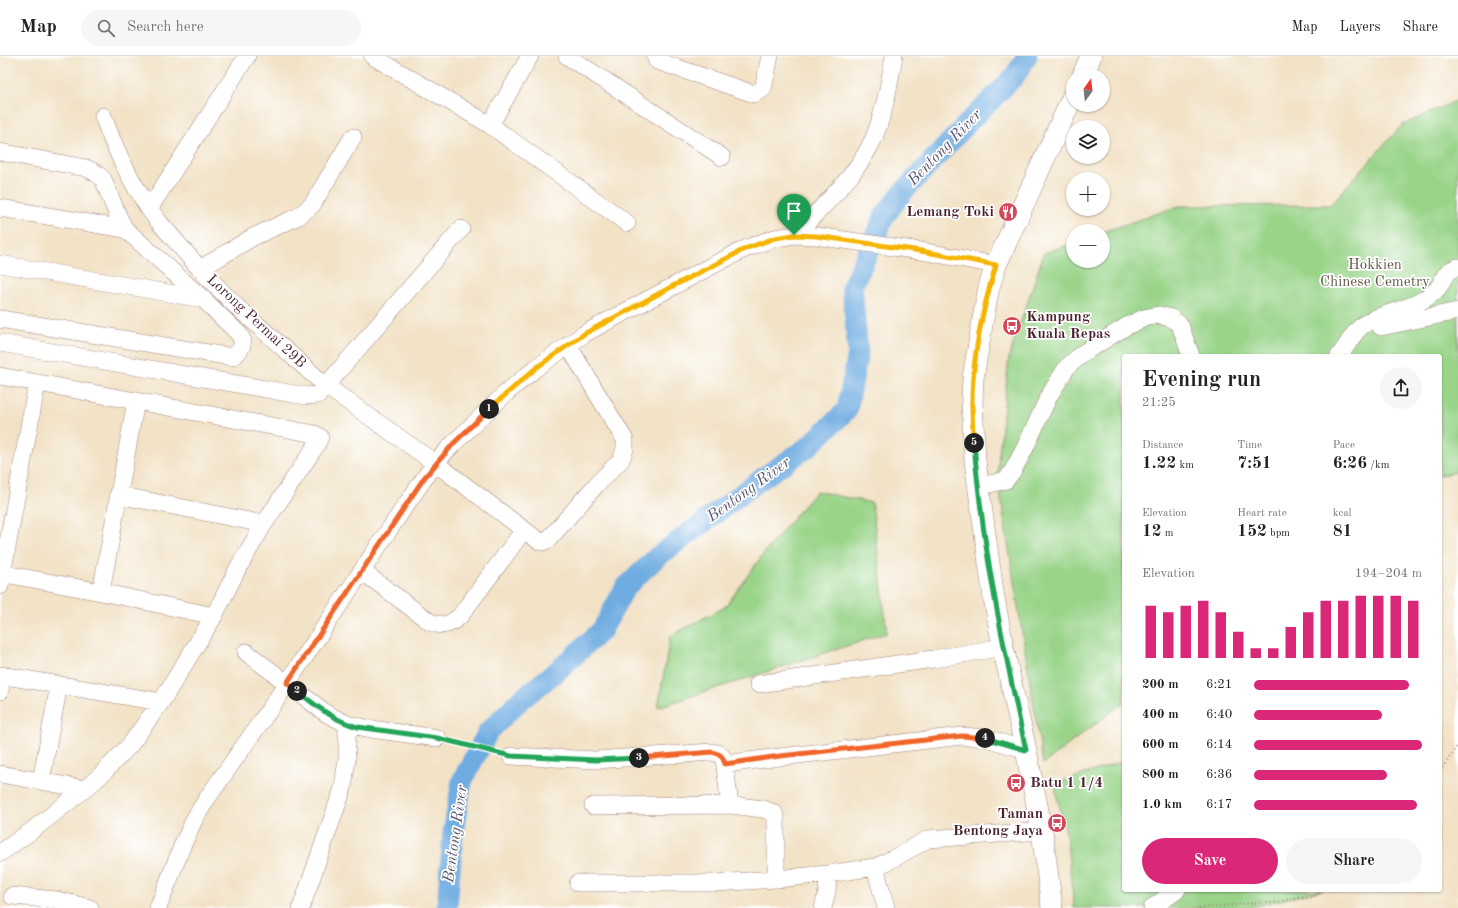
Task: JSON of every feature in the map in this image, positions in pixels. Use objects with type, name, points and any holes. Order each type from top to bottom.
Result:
[{"type":"main road","points":[[1086,68],[1092,56]]},
{"type":"main road","points":[[1052,908],[1042,831],[1003,647],[993,592],[978,487],[972,400],[973,378],[984,314],[996,265],[1066,111]]},
{"type":"street","points":[[149,209],[247,56]]},
{"type":"street","points":[[372,56],[490,125],[627,223]]},
{"type":"street","points":[[490,125],[530,56]]},
{"type":"street","points":[[567,56],[722,157]]},
{"type":"street","points":[[655,56],[657,61],[754,94],[763,89],[770,56]]},
{"type":"street","points":[[794,235],[844,182],[866,152],[878,129],[887,97],[894,56]]},
{"type":"street","points":[[103,116],[118,156],[149,209],[170,236],[200,270]]},
{"type":"street","name":"Lorong Permai 29B","points":[[353,137],[312,205],[307,210],[299,216],[236,246],[200,270],[242,312],[326,386],[435,463],[539,541],[544,542],[596,485],[616,466],[624,454],[626,444],[568,345]]},
{"type":"street","points":[[0,152],[91,170],[102,179],[125,229],[203,299],[242,338],[243,341],[237,354],[232,357],[0,319]]},
{"type":"street","points":[[0,208],[125,229]]},
{"type":"street","points":[[0,343],[306,396],[318,395],[461,229]]},
{"type":"street","points":[[158,908],[183,844],[195,818],[403,508],[435,463],[464,432],[536,368],[568,345],[606,322],[723,260],[765,241],[794,235],[816,236],[921,251],[996,265]]},
{"type":"street","points":[[0,264],[203,299]]},
{"type":"street","points":[[1340,354],[1355,332],[1365,324],[1376,318],[1407,309],[1424,299],[1438,288],[1446,273],[1458,267]]},
{"type":"street","points":[[1355,332],[1458,311]]},
{"type":"street","points":[[978,487],[1006,480],[1025,448],[1049,396],[1067,367],[1083,353],[1121,329],[1144,318],[1159,315],[1171,318],[1180,325],[1190,354]]},
{"type":"street","points":[[0,376],[319,436],[320,439],[264,524],[232,579],[214,616],[161,702],[130,745],[85,789],[30,832],[0,853]]},
{"type":"street","points":[[37,383],[1,578],[101,592],[214,616]]},
{"type":"street","points":[[101,592],[136,401]]},
{"type":"street","points":[[118,495],[264,524]]},
{"type":"street","points":[[362,571],[430,622],[444,626],[449,625],[460,616],[524,530]]},
{"type":"street","points":[[758,684],[933,659],[1003,647]]},
{"type":"street","points":[[246,652],[327,714],[347,724],[371,729],[437,738]]},
{"type":"street","points":[[1,680],[59,685],[161,702]]},
{"type":"street","points":[[41,781],[59,685]]},
{"type":"street","points":[[302,908],[342,788],[347,759],[347,724]]},
{"type":"street","points":[[725,764],[780,756],[962,736],[986,738],[1026,750]]},
{"type":"street","points":[[511,756],[596,760],[712,752],[720,754],[724,759],[730,805]]},
{"type":"street","points":[[0,774],[85,789]]},
{"type":"street","points":[[593,806],[730,805],[756,807],[774,813],[776,818],[776,879]]},
{"type":"street","points":[[578,883],[716,883],[828,874],[875,867],[893,859],[928,839],[1042,831]]},
{"type":"street","points":[[875,867],[886,908]]},
{"type":"street","points":[[823,908],[827,892],[828,874]]},
{"type":"street","points":[[1152,908],[1174,892]]},
{"type":"street","points":[[12,896],[57,900],[90,908]]},
{"type":"path","points":[[437,738],[511,756]]},
{"type":"path","points":[[1442,767],[1458,745]]},
{"type":"path","points":[[1199,908],[1232,904],[1270,903],[1312,896],[1319,892]]},
{"type":"green space","name":"Hokkien Chinese Cemetry","points":[[1458,100],[1458,472],[1442,475],[1442,354],[1122,354],[1122,704],[1043,764],[997,474],[1009,357],[1044,253],[1066,245],[1066,268],[1110,268],[1110,230],[1179,206],[1330,205],[1402,125]]},
{"type":"green space","points":[[816,491],[872,503],[887,633],[658,707],[670,636],[725,607],[764,553]]},
{"type":"green space","points":[[1122,762],[1122,892],[1315,892],[1248,908],[1074,908],[1066,833],[1054,784]]},
{"type":"waterway","name":"Bentong River","points":[[447,908],[453,833],[462,781],[488,732],[517,703],[563,666],[602,630],[625,588],[657,557],[767,475],[808,447],[847,410],[858,353],[852,287],[885,215],[903,192],[1014,77],[1027,56]]},
{"type":"place","name":"Lemang Toki","points":[[1008,212]]},
{"type":"place","name":"Kampung Kuala Repas","points":[[1012,326]]},
{"type":"place","name":"Batu 1 1/4","points":[[1016,783]]},
{"type":"place","name":"Taman Bentong Jaya","points":[[1057,823]]},
{"type":"route","points":[[794,235],[816,236],[921,251],[996,265],[989,288],[979,335],[973,378],[972,400],[975,460],[993,592],[1003,647],[1026,750],[986,738],[962,736],[780,756],[725,764],[724,759],[720,754],[712,752],[596,760],[511,756],[437,738],[358,727],[347,724],[327,714],[287,683],[403,508],[435,463],[505,394],[536,368],[584,334],[747,248],[775,238],[794,235]]}]
